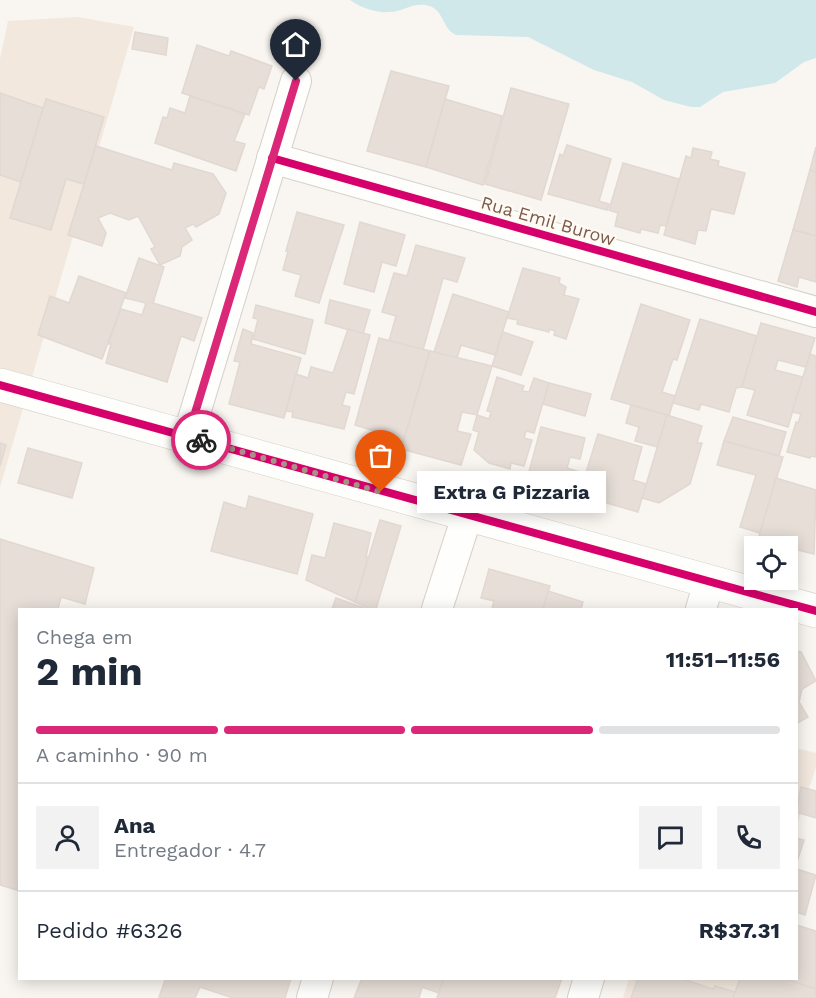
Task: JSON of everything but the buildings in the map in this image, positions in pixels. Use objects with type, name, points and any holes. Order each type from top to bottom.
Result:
[{"type":"street","points":[[188,436],[296,81]]},
{"type":"street","name":"Rua Emil Burow","points":[[272,158],[816,312]]},
{"type":"street","points":[[0,385],[467,516],[705,596],[794,608]]},
{"type":"street","points":[[437,608],[467,516]]},
{"type":"street","points":[[798,609],[816,611]]},
{"type":"street","points":[[312,998],[317,980]]},
{"type":"street","points":[[583,998],[588,980]]},
{"type":"shaded area","points":[[78,17],[134,27],[0,487],[0,59],[8,21]]},
{"type":"shaded area","points":[[798,748],[816,753],[816,767],[798,822]]},
{"type":"shaded area","points":[[628,980],[744,980],[738,998],[623,998]]},
{"type":"water","points":[[350,0],[816,0],[816,58],[804,62],[775,83],[723,92],[700,107],[691,107],[664,100],[632,82],[594,70],[528,37],[456,35],[448,29],[436,10],[426,5],[379,12],[364,8]]},
{"type":"cycle path","points":[[272,158],[816,312]]},
{"type":"cycle path","points":[[0,385],[816,611]]},
{"type":"way so far","points":[[201,440],[381,492]]},
{"type":"place","name":"Extra G Pizzaria","points":[[381,492]]},
{"type":"route","points":[[201,440],[188,436],[296,81]]}]
